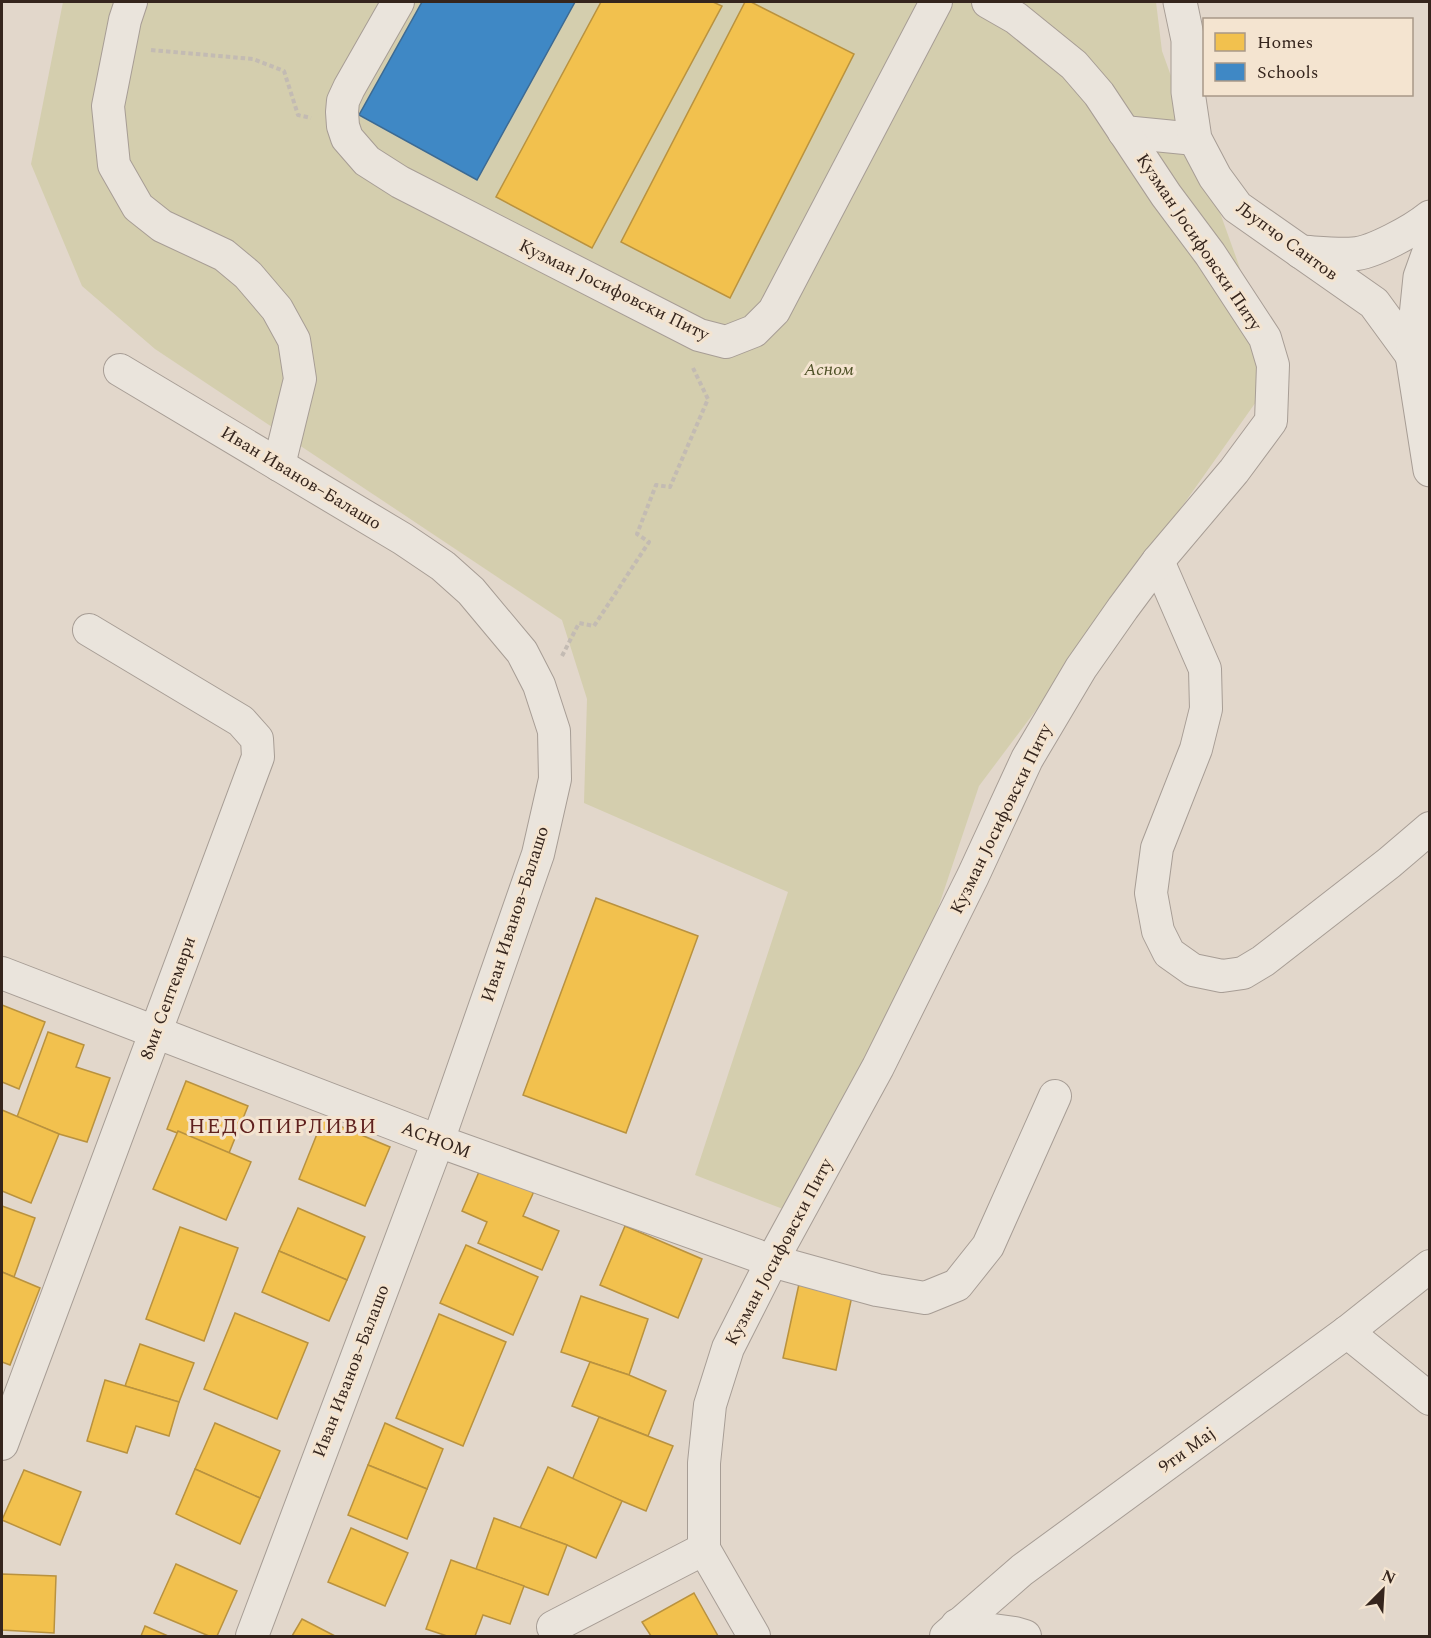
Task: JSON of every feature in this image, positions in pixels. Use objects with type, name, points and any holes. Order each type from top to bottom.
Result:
[{"type":"street","points":[[343,126],[343,101],[398,2]]},
{"type":"street","name":"Кузман Јосифовски Питу","points":[[343,126],[347,138],[367,160],[400,182],[699,336],[726,342],[754,331],[774,311],[936,2]]},
{"type":"street","name":"Кузман Јосифовски Питу","points":[[754,1636],[704,1549],[704,1463],[710,1405],[728,1348],[772,1261],[878,1067],[973,876],[1027,759],[1082,668],[1158,561],[1234,471],[1271,421],[1273,365],[1265,338],[1099,94],[1074,65],[1016,18],[988,2]]},
{"type":"street","name":"Љупчо Сантов","points":[[1180,2],[1188,40],[1188,92],[1195,139],[1215,177],[1237,207],[1374,303],[1412,355]]},
{"type":"street","points":[[128,11],[108,106],[114,165],[138,207],[162,226],[224,255],[248,275],[277,309],[294,340],[300,379],[279,465]]},
{"type":"street","points":[[1124,132],[1195,139]]},
{"type":"street","points":[[1301,252],[1356,254],[1384,244],[1419,226],[1430,217]]},
{"type":"street","points":[[1430,249],[1419,277],[1412,355],[1430,470]]},
{"type":"street","name":"Иван Иванов–Балашо","points":[[120,370],[403,539],[443,566],[471,591],[522,652],[542,696],[554,731],[555,779],[538,854],[438,1141],[252,1636]]},
{"type":"street","points":[[1158,561],[1202,660],[1206,679],[1206,709],[1196,749],[1157,848],[1151,893],[1158,931],[1169,953],[1193,970],[1222,976],[1243,973],[1263,961],[1389,863],[1430,828]]},
{"type":"street","name":"8ми Септември","points":[[2,1444],[258,757],[257,739],[241,721],[89,630]]},
{"type":"street","name":"АСНОМ","points":[[2,973],[438,1141],[772,1261],[877,1290],[924,1298],[957,1285],[988,1246],[1055,1096]]},
{"type":"street","name":"9ти Мај","points":[[952,1631],[1022,1570],[1347,1332],[1430,1266]]},
{"type":"street","points":[[1347,1332],[1430,1399]]},
{"type":"street","points":[[554,1627],[704,1549]]},
{"type":"street","points":[[952,1631],[1015,1633],[1024,1636]]},
{"type":"path","points":[[128,11],[143,49],[253,59],[284,72],[298,115],[343,126]]},
{"type":"path","points":[[542,696],[579,623],[594,626],[649,542],[637,534],[656,485],[670,487],[708,399],[693,368],[713,364],[726,342]]},
{"type":"green space","name":"Асном","points":[[63,2],[1156,2],[1162,51],[1265,338],[1263,392],[1072,662],[979,786],[926,944],[783,1209],[695,1175],[788,892],[584,803],[587,699],[562,620],[155,349],[82,286],[31,164]]},
{"type":"building: Homes","points":[[601,2],[713,2],[722,6],[592,248],[496,197]]},
{"type":"building: Homes","points":[[745,2],[751,2],[854,54],[730,298],[621,242]]},
{"type":"building: Homes","points":[[596,898],[698,936],[626,1133],[523,1095]]},
{"type":"building: Homes","points":[[2,1005],[45,1022],[19,1089],[2,1082]]},
{"type":"building: Homes","points":[[48,1032],[84,1045],[76,1067],[110,1078],[87,1142],[59,1134],[17,1117]]},
{"type":"building: Homes","points":[[186,1081],[248,1106],[229,1153],[167,1129]]},
{"type":"building: Homes","points":[[2,1110],[59,1134],[31,1203],[2,1191]]},
{"type":"building: Homes","points":[[323,1119],[390,1147],[365,1206],[299,1179]]},
{"type":"building: Homes","points":[[178,1131],[251,1162],[226,1220],[153,1189]]},
{"type":"building: Homes","points":[[482,1165],[535,1189],[523,1216],[559,1231],[542,1270],[478,1243],[487,1222],[462,1211]]},
{"type":"building: Homes","points":[[2,1206],[35,1218],[14,1277],[2,1272]]},
{"type":"building: Homes","points":[[298,1208],[365,1237],[347,1280],[279,1251]]},
{"type":"building: Homes","points":[[625,1226],[702,1259],[678,1318],[600,1285]]},
{"type":"building: Homes","points":[[180,1227],[238,1248],[204,1341],[146,1319]]},
{"type":"building: Homes","points":[[466,1245],[538,1277],[513,1335],[440,1303]]},
{"type":"building: Homes","points":[[279,1251],[347,1280],[329,1321],[262,1292]]},
{"type":"building: Homes","points":[[2,1272],[40,1288],[10,1365],[2,1362]]},
{"type":"building: Homes","points":[[799,1284],[852,1296],[836,1370],[783,1358]]},
{"type":"building: Homes","points":[[581,1296],[648,1319],[629,1375],[561,1352]]},
{"type":"building: Homes","points":[[235,1313],[308,1343],[277,1419],[204,1389]]},
{"type":"building: Homes","points":[[439,1314],[506,1342],[463,1446],[396,1418]]},
{"type":"building: Homes","points":[[140,1344],[194,1363],[179,1402],[125,1386]]},
{"type":"building: Homes","points":[[590,1362],[666,1391],[648,1436],[572,1406]]},
{"type":"building: Homes","points":[[105,1380],[179,1402],[169,1436],[136,1426],[127,1453],[87,1441]]},
{"type":"building: Homes","points":[[599,1417],[673,1446],[646,1511],[572,1480]]},
{"type":"building: Homes","points":[[215,1423],[280,1451],[260,1498],[195,1469]]},
{"type":"building: Homes","points":[[385,1423],[443,1449],[427,1489],[368,1465]]},
{"type":"building: Homes","points":[[368,1465],[427,1489],[407,1539],[348,1515]]},
{"type":"building: Homes","points":[[548,1467],[622,1501],[596,1558],[520,1528]]},
{"type":"building: Homes","points":[[195,1469],[260,1498],[240,1544],[176,1514]]},
{"type":"building: Homes","points":[[24,1470],[81,1492],[60,1545],[2,1520]]},
{"type":"building: Homes","points":[[494,1518],[567,1545],[548,1595],[476,1569]]},
{"type":"building: Homes","points":[[351,1528],[408,1553],[385,1606],[328,1582]]},
{"type":"building: Homes","points":[[451,1560],[524,1586],[510,1624],[483,1615],[475,1636],[447,1636],[426,1629]]},
{"type":"building: Homes","points":[[176,1564],[237,1591],[217,1636],[209,1636],[154,1613]]},
{"type":"building: Homes","points":[[2,1574],[56,1576],[54,1633],[2,1630]]},
{"type":"building: Homes","points":[[694,1593],[718,1636],[651,1636],[642,1622]]},
{"type":"building: Homes","points":[[302,1619],[335,1636],[292,1636]]},
{"type":"building: Homes","points":[[145,1626],[168,1636],[141,1636]]},
{"type":"building: Schools","points":[[422,2],[575,2],[477,180],[359,115]]},
{"type":"district","name":"НЕДОПИРЛИВИ","points":[[283,1127]]}]
